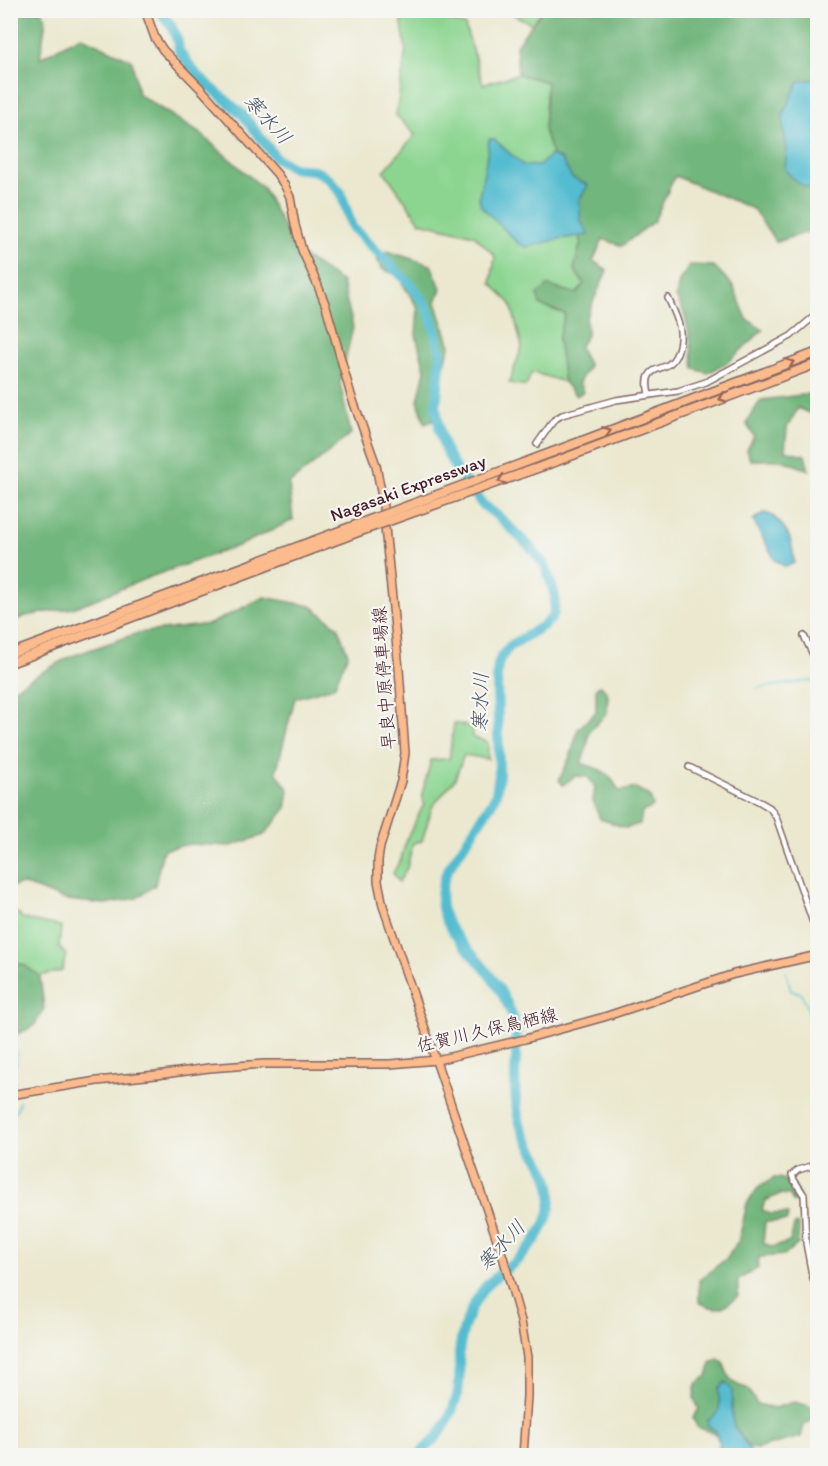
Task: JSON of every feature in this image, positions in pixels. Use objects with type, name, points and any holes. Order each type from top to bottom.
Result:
[{"type":"highway","name":"Nagasaki Expressway","points":[[10,663],[553,452],[818,352]]},
{"type":"highway","name":"Nagasaki Expressway","points":[[10,654],[357,529],[558,460],[818,363]]},
{"type":"main road","name":"早良中原停車場線","points":[[145,10],[155,38],[163,50],[224,114],[285,186],[290,197],[299,241],[326,306],[351,395],[376,465],[389,562],[405,753],[401,781],[378,860],[378,881],[383,906],[503,1257],[521,1321],[528,1396],[523,1455]]},
{"type":"main road","name":"佐賀川久保鳥栖線","points":[[10,1095],[97,1081],[209,1068],[264,1064],[390,1064],[437,1060],[604,1017],[734,974],[818,955]]},
{"type":"street","points":[[649,395],[647,386],[650,374],[671,363],[680,344],[681,333],[668,298]]},
{"type":"street","points":[[537,444],[554,420],[562,415],[616,400],[678,390],[706,382],[791,336],[818,313]]},
{"type":"street","points":[[804,636],[818,665]]},
{"type":"street","points":[[689,768],[770,808],[776,817],[818,937]]},
{"type":"street","points":[[818,1164],[798,1170],[792,1175],[804,1195],[806,1243],[818,1293]]},
{"type":"green space","points":[[10,11],[42,11],[46,19],[40,58],[80,36],[132,60],[138,94],[201,134],[263,188],[297,252],[342,282],[353,327],[340,383],[351,434],[289,484],[293,520],[243,544],[150,577],[73,608],[25,616],[11,623]]},
{"type":"green space","points":[[400,11],[416,11],[465,25],[483,84],[518,74],[547,82],[544,130],[581,242],[574,269],[584,284],[577,294],[548,286],[540,305],[565,314],[558,339],[564,382],[532,372],[526,386],[509,383],[522,347],[511,304],[491,283],[495,256],[474,235],[420,222],[384,171],[415,135],[396,115],[406,50]]},
{"type":"green space","points":[[506,11],[542,11],[532,24]]},
{"type":"green space","points":[[542,11],[817,11],[817,229],[776,242],[753,209],[675,176],[654,221],[622,246],[603,239],[593,261],[607,270],[586,318],[587,335],[579,347],[589,366],[579,382],[583,392],[576,396],[564,382],[558,339],[565,314],[540,305],[537,295],[548,286],[577,294],[584,284],[574,269],[581,242],[544,130],[547,82],[518,74],[516,45]]},
{"type":"green space","points":[[387,251],[431,265],[441,288],[436,302],[450,346],[433,403],[433,420],[425,423],[418,401],[425,370],[416,335],[418,308],[397,275],[382,269],[377,259]]},
{"type":"green space","points":[[690,265],[714,266],[733,286],[747,319],[763,330],[727,363],[708,373],[694,369],[684,313],[676,297],[679,281]]},
{"type":"green space","points":[[817,393],[817,416],[798,408],[787,428],[785,450],[805,455],[809,470],[782,460],[750,460],[747,450],[754,436],[746,423],[761,400]]},
{"type":"green space","points":[[264,597],[311,606],[338,627],[348,654],[334,687],[295,698],[276,772],[289,790],[286,809],[264,835],[231,846],[189,844],[163,850],[155,885],[137,898],[105,904],[66,900],[23,884],[11,887],[11,690],[69,657],[138,633],[210,624]]},
{"type":"green space","points":[[601,685],[608,694],[607,713],[589,732],[587,747],[581,763],[604,772],[619,791],[636,788],[650,796],[653,807],[642,812],[640,824],[626,828],[600,819],[593,801],[595,787],[588,777],[575,776],[563,785],[559,780],[571,755],[578,729],[596,712],[596,688]]},
{"type":"green space","points":[[454,723],[472,727],[472,737],[488,742],[488,759],[464,755],[455,779],[432,807],[422,841],[413,843],[407,868],[399,882],[393,873],[424,804],[422,794],[431,760],[449,759]]},
{"type":"green space","points":[[11,908],[24,919],[61,926],[59,947],[66,955],[62,971],[40,976],[22,964],[11,964]]},
{"type":"green space","points":[[11,964],[22,964],[40,976],[44,1008],[34,1026],[11,1037]]},
{"type":"green space","points":[[774,1178],[784,1179],[791,1183],[800,1200],[798,1203],[793,1202],[790,1195],[780,1194],[765,1201],[762,1210],[770,1214],[788,1214],[787,1221],[765,1222],[763,1243],[773,1247],[790,1242],[796,1224],[799,1226],[798,1244],[784,1255],[759,1257],[758,1268],[738,1280],[738,1296],[728,1304],[715,1308],[699,1302],[699,1280],[727,1258],[739,1240],[747,1203],[758,1188]]},
{"type":"green space","points":[[718,1359],[723,1362],[730,1379],[747,1388],[757,1404],[775,1408],[794,1402],[810,1406],[814,1419],[804,1425],[801,1437],[756,1449],[697,1427],[693,1418],[699,1409],[694,1398],[696,1384],[707,1376],[711,1363]]},
{"type":"water","points":[[817,79],[817,187],[812,188],[800,184],[785,170],[787,148],[783,114],[798,83]]},
{"type":"water","points":[[489,139],[494,139],[523,165],[539,166],[550,155],[561,159],[572,178],[588,185],[579,200],[581,221],[589,235],[527,247],[519,244],[481,206],[479,197]]},
{"type":"water","points":[[764,513],[776,519],[789,537],[794,563],[786,567],[775,560],[753,520]]},
{"type":"water","points":[[725,1382],[732,1390],[734,1426],[753,1455],[714,1455],[720,1449],[716,1431],[708,1426],[707,1421],[718,1411],[720,1405],[718,1390]]},
{"type":"waterway","name":"寒水川","points":[[159,10],[171,25],[179,51],[197,75],[243,115],[276,158],[293,168],[313,170],[330,180],[341,193],[352,227],[413,287],[425,304],[432,319],[441,354],[436,407],[445,449],[454,466],[482,504],[529,546],[545,565],[555,596],[554,613],[551,619],[510,646],[498,665],[499,775],[496,794],[447,871],[441,903],[450,928],[501,991],[514,1019],[516,1106],[521,1127],[548,1177],[550,1208],[548,1217],[535,1241],[516,1261],[486,1286],[473,1306],[462,1337],[459,1354],[459,1388],[454,1404],[442,1430],[419,1456]]},
{"type":"waterway","points":[[757,688],[818,680]]},
{"type":"waterway","points":[[786,972],[791,991],[801,993],[809,1014],[818,1014]]},
{"type":"waterway","points":[[10,1041],[17,1057],[15,1084]]},
{"type":"waterway","points":[[10,1116],[17,1110],[19,1101]]}]
